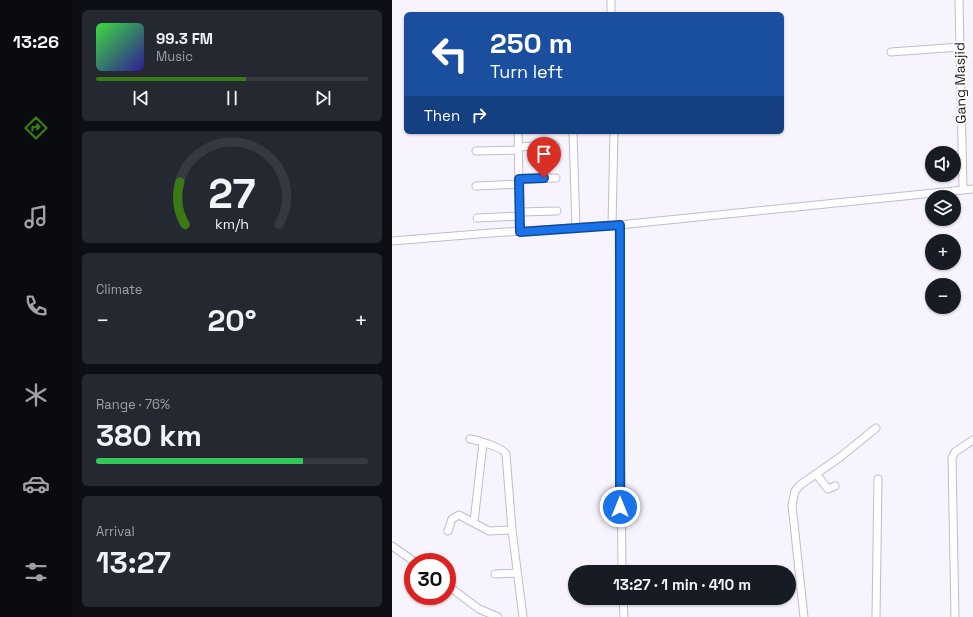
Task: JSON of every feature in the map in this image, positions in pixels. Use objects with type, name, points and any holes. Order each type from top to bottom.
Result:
[{"type":"street","points":[[611,0],[611,12]]},
{"type":"street","name":"Gang Masjid","points":[[959,0],[963,188]]},
{"type":"street","points":[[891,52],[960,47]]},
{"type":"street","points":[[518,134],[520,232]]},
{"type":"street","points":[[573,134],[576,228]]},
{"type":"street","points":[[614,134],[622,565]]},
{"type":"street","points":[[476,151],[555,145]]},
{"type":"street","points":[[476,186],[556,178]]},
{"type":"street","points":[[392,241],[616,225],[963,188],[973,189]]},
{"type":"street","points":[[477,218],[557,211]]},
{"type":"street","points":[[804,617],[793,497],[800,485],[839,458],[876,428]]},
{"type":"street","points":[[470,439],[504,450],[506,454],[512,530],[523,617]]},
{"type":"street","points":[[955,617],[952,458],[955,452],[973,440]]},
{"type":"street","points":[[474,522],[483,443]]},
{"type":"street","points":[[816,474],[828,489],[835,486]]},
{"type":"street","points":[[876,617],[878,479]]},
{"type":"street","points":[[448,531],[452,519],[455,516],[459,516],[474,522],[491,531],[512,530]]},
{"type":"street","points":[[392,546],[404,555]]},
{"type":"street","points":[[495,574],[517,573]]},
{"type":"street","points":[[456,592],[479,609],[498,617]]},
{"type":"street","points":[[623,605],[624,617]]},
{"type":"route","points":[[544,178],[519,179],[520,232],[620,225],[620,507]]}]
